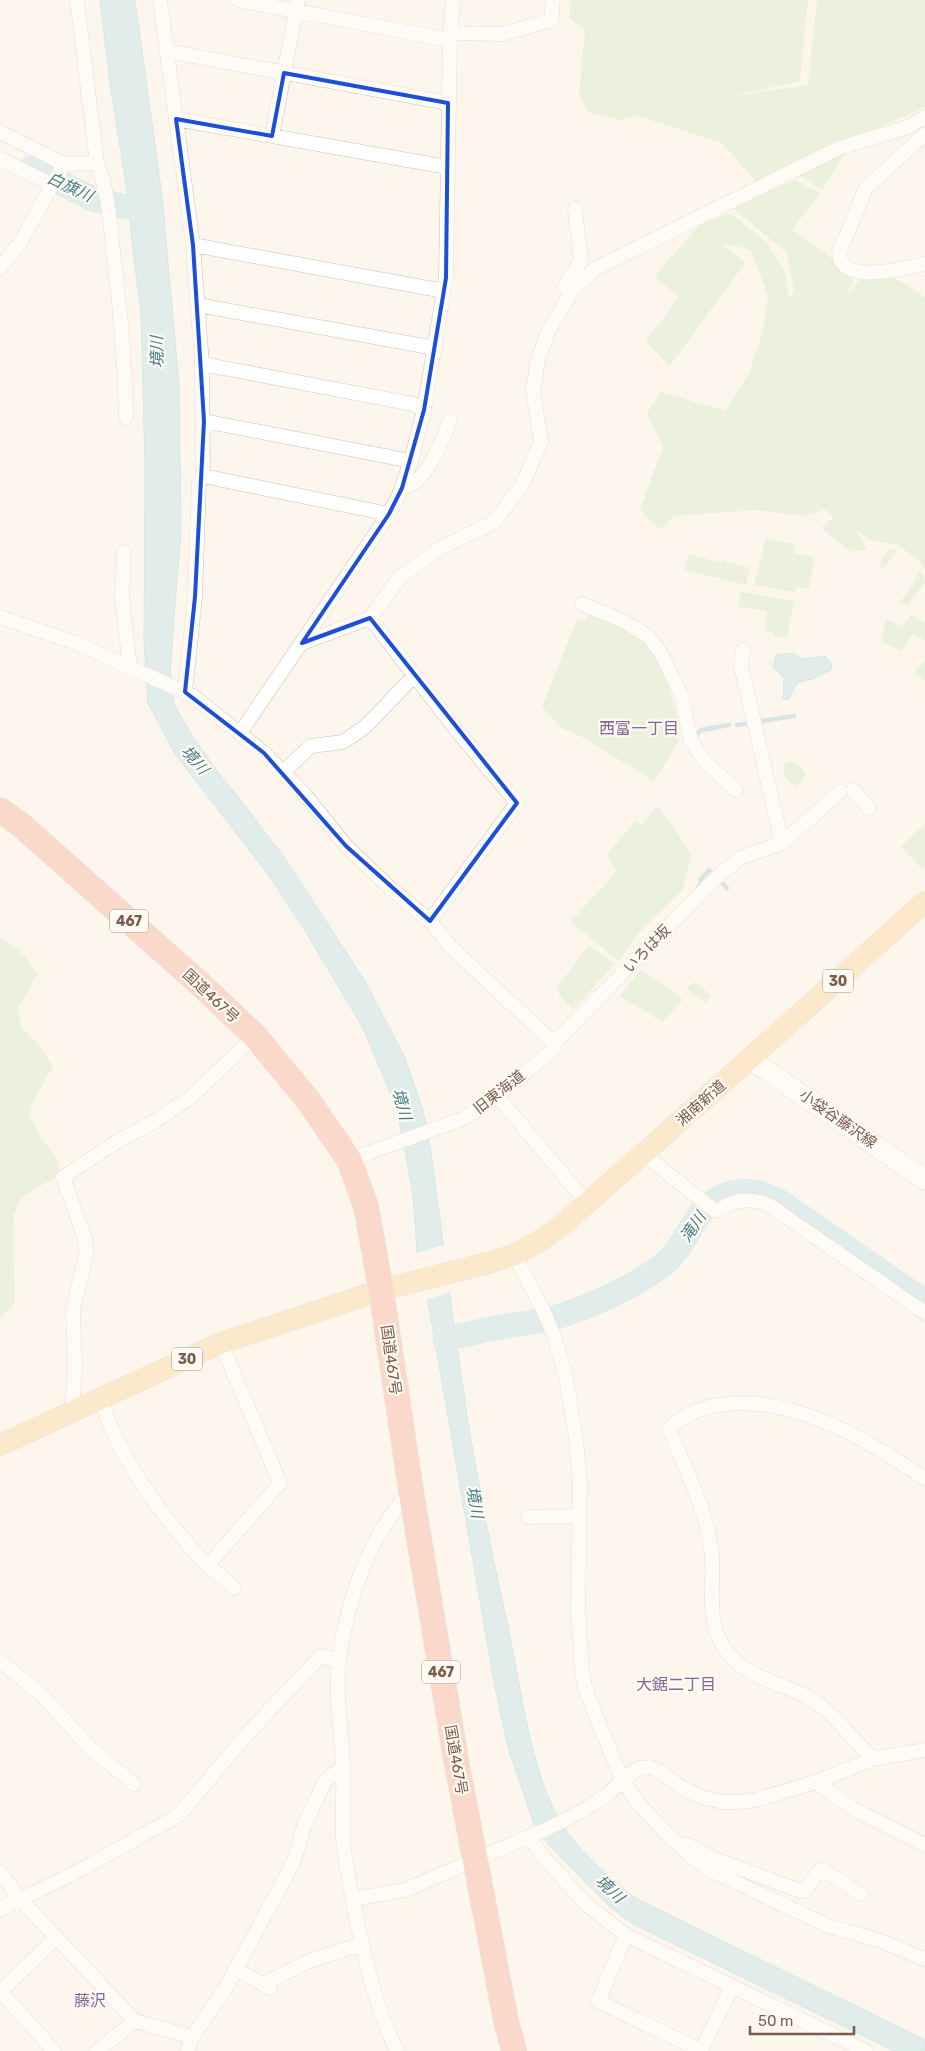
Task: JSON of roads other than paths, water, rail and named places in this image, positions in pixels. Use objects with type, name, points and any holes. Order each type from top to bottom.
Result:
[{"type":"highway","name":"国道467号","points":[[0,810],[21,825],[146,936],[254,1036],[308,1100],[349,1160],[366,1206],[381,1290],[411,1491],[474,1860],[506,2021],[514,2051]]},
{"type":"main road","name":"湘南新道","points":[[381,1290],[458,1271],[514,1254],[538,1242],[561,1226],[925,902]]},
{"type":"main road","name":"小袋谷藤沢線","points":[[750,1059],[925,1180]]},
{"type":"main road","name":"30","points":[[0,1445],[221,1343],[381,1290]]},
{"type":"street","points":[[77,0],[98,163],[105,186],[109,213],[122,336],[126,418]]},
{"type":"street","points":[[160,0],[193,245],[202,364],[204,421],[203,476],[199,483],[196,597],[179,689]]},
{"type":"street","points":[[238,0],[297,5],[450,36],[503,34],[551,20],[553,0]]},
{"type":"street","points":[[240,733],[389,514],[402,488],[411,461],[424,410],[446,278],[448,103],[453,0]]},
{"type":"street","points":[[272,136],[297,5]]},
{"type":"street","points":[[166,51],[448,103]]},
{"type":"street","points":[[302,643],[370,618],[400,578],[439,549],[494,522],[522,485],[540,442],[532,390],[538,359],[549,330],[570,294],[595,269],[839,148],[908,127],[925,117]]},
{"type":"street","points":[[176,119],[447,167]]},
{"type":"street","points":[[0,132],[64,164],[98,163]]},
{"type":"street","points":[[925,134],[866,188],[839,253],[839,259],[847,267],[861,273],[925,264]]},
{"type":"street","points":[[0,159],[53,185]]},
{"type":"street","points":[[0,268],[21,241],[64,164]]},
{"type":"street","points":[[570,294],[565,286],[581,260],[575,209]]},
{"type":"street","points":[[193,245],[444,291]]},
{"type":"street","points":[[198,305],[435,348]]},
{"type":"street","points":[[202,364],[413,404],[424,410]]},
{"type":"street","points":[[204,421],[411,461]]},
{"type":"street","points":[[402,488],[415,483],[430,463],[435,456],[450,421]]},
{"type":"street","points":[[203,476],[389,514]]},
{"type":"street","points":[[124,552],[122,598],[134,669]]},
{"type":"street","points":[[582,604],[623,621],[649,637],[662,655],[681,695],[691,741],[706,762],[736,790]]},
{"type":"street","points":[[0,617],[76,643],[179,689],[240,733],[283,772],[346,846],[390,888],[430,920],[450,946],[554,1046]]},
{"type":"street","points":[[370,618],[458,732],[517,803],[430,920]]},
{"type":"street","points":[[743,650],[741,665],[782,843],[845,789],[869,808]]},
{"type":"street","points":[[283,772],[311,746],[343,742],[365,727],[415,675]]},
{"type":"street","name":"いろは坂","points":[[554,1046],[720,875],[740,858],[782,843]]},
{"type":"street","points":[[72,1411],[75,1367],[73,1310],[86,1256],[85,1239],[62,1177],[121,1139],[154,1122],[192,1096],[254,1036]]},
{"type":"street","name":"旧東海道","points":[[349,1160],[465,1118],[497,1096],[554,1046]]},
{"type":"street","points":[[497,1096],[587,1203]]},
{"type":"street","points":[[643,1154],[709,1207],[718,1211],[729,1204],[743,1200],[756,1200],[769,1205],[925,1313]]},
{"type":"street","points":[[514,1254],[550,1325],[563,1365],[576,1438],[580,1516],[578,1609],[582,1670],[585,1686],[595,1714],[623,1781],[638,1803],[669,1836],[710,1870],[828,1926],[881,1941],[925,1959]]},
{"type":"street","points":[[208,1565],[280,1483],[221,1343]]},
{"type":"street","points":[[101,1398],[116,1440],[130,1464],[170,1522],[208,1565],[234,1588]]},
{"type":"street","points":[[873,1759],[820,1705],[803,1695],[762,1679],[743,1668],[728,1652],[716,1632],[712,1607],[712,1559],[708,1526],[670,1429],[675,1422],[698,1410],[722,1404],[778,1407],[808,1415],[834,1426],[906,1466],[925,1479]]},
{"type":"street","points":[[397,2051],[386,2027],[362,1944],[343,1836],[343,1767],[339,1704],[339,1663],[346,1623],[357,1584],[372,1550],[388,1522],[398,1505],[411,1491]]},
{"type":"street","points":[[528,1518],[580,1516]]},
{"type":"street","points":[[0,1910],[19,1898],[69,1876],[178,1816],[260,1721],[320,1657],[324,1656],[339,1663]]},
{"type":"street","points":[[0,1661],[43,1696],[90,1748],[134,1784]]},
{"type":"street","points":[[353,1900],[405,1890],[529,1837],[569,1818],[609,1793],[634,1771],[641,1768],[650,1767],[658,1770],[682,1788],[701,1797],[722,1802],[740,1802],[755,1800],[816,1782],[873,1759],[925,1750]]},
{"type":"street","points":[[188,2051],[192,2037],[226,1989],[292,1865],[304,1826],[325,1780],[343,1767]]},
{"type":"street","points":[[816,1782],[855,1810],[925,1846]]},
{"type":"street","points":[[669,1836],[717,1860],[798,1890],[805,1891],[820,1870],[823,1870],[861,1894]]},
{"type":"street","points":[[529,1837],[549,1864],[586,1904],[626,1935],[866,2051]]},
{"type":"street","points":[[0,1872],[19,1898],[135,2021],[192,2037]]},
{"type":"street","points":[[626,1935],[598,2001],[701,2051],[732,1986]]},
{"type":"street","points":[[54,2051],[0,1991],[56,1938]]},
{"type":"street","points":[[236,1969],[268,1987],[307,1962],[362,1944]]},
{"type":"street","points":[[97,2051],[135,2021]]},
{"type":"water","name":"境川","points":[[100,0],[135,0],[162,196],[179,384],[181,530],[170,671],[174,704],[192,736],[284,857],[365,981],[404,1056],[423,1110],[431,1152],[467,1416],[481,1497],[531,1742],[552,1806],[567,1832],[578,1845],[613,1880],[637,1899],[925,2040],[925,2051],[894,2051],[633,1924],[609,1906],[549,1845],[535,1827],[508,1748],[494,1682],[425,1284],[418,1265],[413,1194],[397,1109],[363,1028],[304,929],[270,877],[175,754],[148,703],[144,641],[145,465],[141,312],[127,191],[110,84]]},
{"type":"water","points":[[792,653],[803,659],[825,656],[832,665],[831,670],[815,678],[797,683],[788,700],[783,699],[784,678],[773,667],[776,655]]},
{"type":"waterway","name":"白旗川","points":[[31,168],[93,199],[121,206],[145,209]]},
{"type":"waterway","points":[[737,725],[794,716]]},
{"type":"waterway","points":[[695,736],[701,730],[729,725]]},
{"type":"waterway","points":[[698,887],[702,883],[700,880],[709,870],[713,874]]},
{"type":"waterway","points":[[721,882],[727,888]]},
{"type":"waterway","name":"滝川","points":[[445,1339],[553,1318],[581,1309],[610,1296],[651,1273],[672,1257],[703,1210],[711,1203],[729,1194],[745,1191],[760,1193],[782,1203],[925,1302]]},
{"type":"district","name":"西富一丁目","points":[[639,728]]},
{"type":"district","name":"大鋸二丁目","points":[[676,1684]]},
{"type":"district","name":"藤沢","points":[[90,2000]]}]
